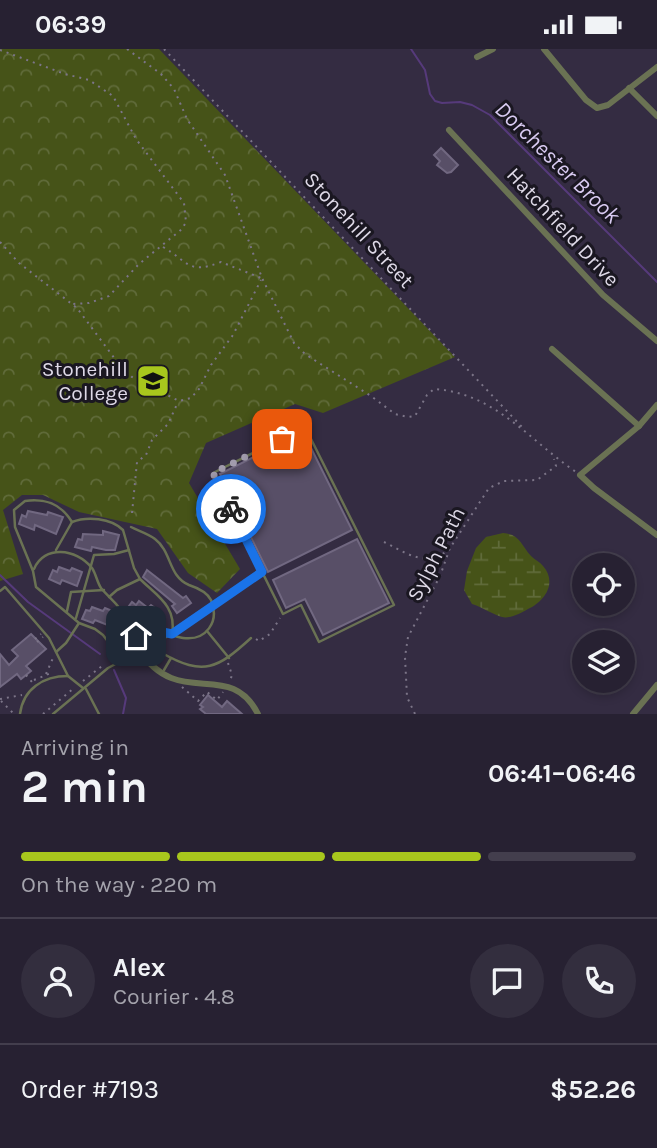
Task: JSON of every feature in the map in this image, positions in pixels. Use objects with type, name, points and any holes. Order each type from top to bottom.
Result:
[{"type":"street","points":[[477,57],[493,49]]},
{"type":"street","points":[[544,49],[586,100],[594,107],[600,108],[608,105],[657,67]]},
{"type":"street","points":[[629,88],[657,116]]},
{"type":"street","name":"Hatchfield Drive","points":[[449,130],[603,295],[657,341]]},
{"type":"street","points":[[552,349],[639,426]]},
{"type":"street","points":[[657,405],[639,426],[580,475],[657,535]]},
{"type":"street","points":[[140,651],[161,674],[186,683],[233,687],[249,699],[258,714]]},
{"type":"street","points":[[633,714],[657,685]]},
{"type":"lane","points":[[305,427],[394,605],[319,642],[301,605],[283,614],[213,473],[305,427]]},
{"type":"lane","points":[[72,522],[64,509],[56,504],[35,500],[19,504],[13,521],[33,571],[36,587],[79,623],[95,629],[117,653]]},
{"type":"lane","points":[[56,551],[72,522],[88,518],[118,525],[125,535],[134,568],[140,579],[166,602],[174,624],[172,634]]},
{"type":"lane","points":[[117,653],[149,629],[183,638],[207,631],[212,628],[214,621],[212,605],[206,594],[175,576],[166,552],[157,540],[131,527]]},
{"type":"lane","points":[[75,619],[96,554],[114,554],[129,550]]},
{"type":"lane","points":[[33,571],[41,556],[56,551],[77,557],[91,568],[125,617],[117,653],[108,668],[53,714]]},
{"type":"lane","points":[[117,653],[140,651],[172,634],[262,572]]},
{"type":"lane","points":[[109,597],[140,579]]},
{"type":"lane","points":[[0,591],[5,587],[49,638],[68,676],[85,689],[99,714]]},
{"type":"lane","points":[[67,612],[71,592],[104,590]]},
{"type":"lane","points":[[56,652],[79,623]]},
{"type":"lane","points":[[207,631],[228,659]]},
{"type":"lane","points":[[162,653],[198,669],[228,659],[251,638]]},
{"type":"lane","points":[[161,674],[171,658]]},
{"type":"lane","points":[[20,714],[24,697],[38,683],[53,677],[68,676]]},
{"type":"path","points":[[127,49],[161,74],[174,89],[187,119],[225,175],[262,278],[294,343],[305,354],[395,414],[415,416],[427,395],[434,390],[445,390],[503,413],[554,457],[580,475]]},
{"type":"path","name":"Stonehill Street","points":[[164,49],[530,435]]},
{"type":"path","points":[[0,50],[89,80],[113,96],[136,139],[184,203],[186,222],[163,247],[139,264],[109,296],[73,305]]},
{"type":"path","points":[[0,242],[19,263],[86,318],[115,359],[132,377],[178,401],[191,398],[199,390],[211,365],[233,335],[262,278]]},
{"type":"path","points":[[163,247],[191,266],[204,268],[221,262],[262,278]]},
{"type":"path","points":[[132,513],[137,462],[146,455],[152,440],[168,425],[178,401]]},
{"type":"path","name":"Sylph Path","points":[[415,714],[407,697],[405,657],[408,637],[436,585],[450,548],[489,488],[504,481],[537,481],[556,466],[554,457]]},
{"type":"path","points":[[384,542],[419,559],[431,560],[450,548]]},
{"type":"path","points":[[251,638],[259,641],[270,634],[283,614]]},
{"type":"path","points":[[36,627],[43,635]]},
{"type":"path","points":[[34,639],[43,635]]},
{"type":"path","points":[[37,642],[43,635]]},
{"type":"path","points":[[83,681],[117,653]]},
{"type":"path","points":[[46,674],[54,657],[58,667]]},
{"type":"path","points":[[228,659],[230,681]]},
{"type":"path","points":[[18,706],[32,682],[46,674],[61,671]]},
{"type":"path","points":[[26,675],[32,682]]},
{"type":"path","points":[[179,685],[198,701],[207,692],[217,700],[226,689]]},
{"type":"path","points":[[43,714],[75,687]]},
{"type":"path","points":[[0,700],[23,695]]},
{"type":"path","points":[[0,700],[13,714]]},
{"type":"green space","points":[[0,49],[159,49],[455,357],[323,413],[295,404],[206,443],[189,483],[240,569],[217,593],[188,573],[157,529],[79,512],[43,495],[22,495],[3,510],[23,574],[0,581]]},
{"type":"green space","points":[[503,533],[517,538],[543,566],[549,579],[547,591],[539,602],[519,614],[505,617],[472,604],[464,590],[467,571],[476,548],[486,537]]},
{"type":"building","points":[[441,148],[458,165],[451,172],[447,173],[437,165],[440,161],[434,155]]},
{"type":"building","points":[[303,432],[352,530],[268,572],[220,474]]},
{"type":"building","points":[[28,511],[47,515],[48,512],[63,517],[56,534],[35,525],[34,530],[19,524],[22,515],[26,517]]},
{"type":"building","points":[[103,531],[119,535],[115,550],[92,547],[91,551],[75,547],[78,539],[82,540],[83,534],[103,535]]},
{"type":"building","points":[[357,539],[389,603],[323,635],[305,599],[286,608],[273,580]]},
{"type":"building","points":[[59,567],[82,572],[77,586],[62,580],[60,584],[49,579],[53,570],[57,572]]},
{"type":"building","points":[[147,570],[183,598],[186,596],[191,603],[177,613],[172,606],[175,604],[143,577]]},
{"type":"building","points":[[139,601],[160,612],[151,624],[126,610],[132,602],[136,605]]},
{"type":"building","points":[[92,607],[115,612],[110,626],[95,620],[93,623],[82,619],[86,610],[90,611]]},
{"type":"building","points":[[31,634],[46,649],[26,666],[31,671],[21,679],[17,674],[0,687],[0,654],[9,665],[18,656],[12,650]]},
{"type":"building","points":[[208,695],[222,707],[227,701],[242,714],[206,714],[200,709],[203,707],[200,705]]},
{"type":"waterway","name":"Dorchester Brook","points":[[411,49],[425,70],[430,94],[435,101],[472,105],[490,115],[657,282]]},
{"type":"waterway","points":[[0,575],[28,602],[100,654]]},
{"type":"waterway","points":[[114,670],[126,698],[123,714]]},
{"type":"way so far","points":[[231,509],[213,473],[282,439]]},
{"type":"place","name":"Stonehill College","points":[[153,381]]},
{"type":"route","points":[[136,636],[149,629],[172,634],[262,572],[231,509]]}]
